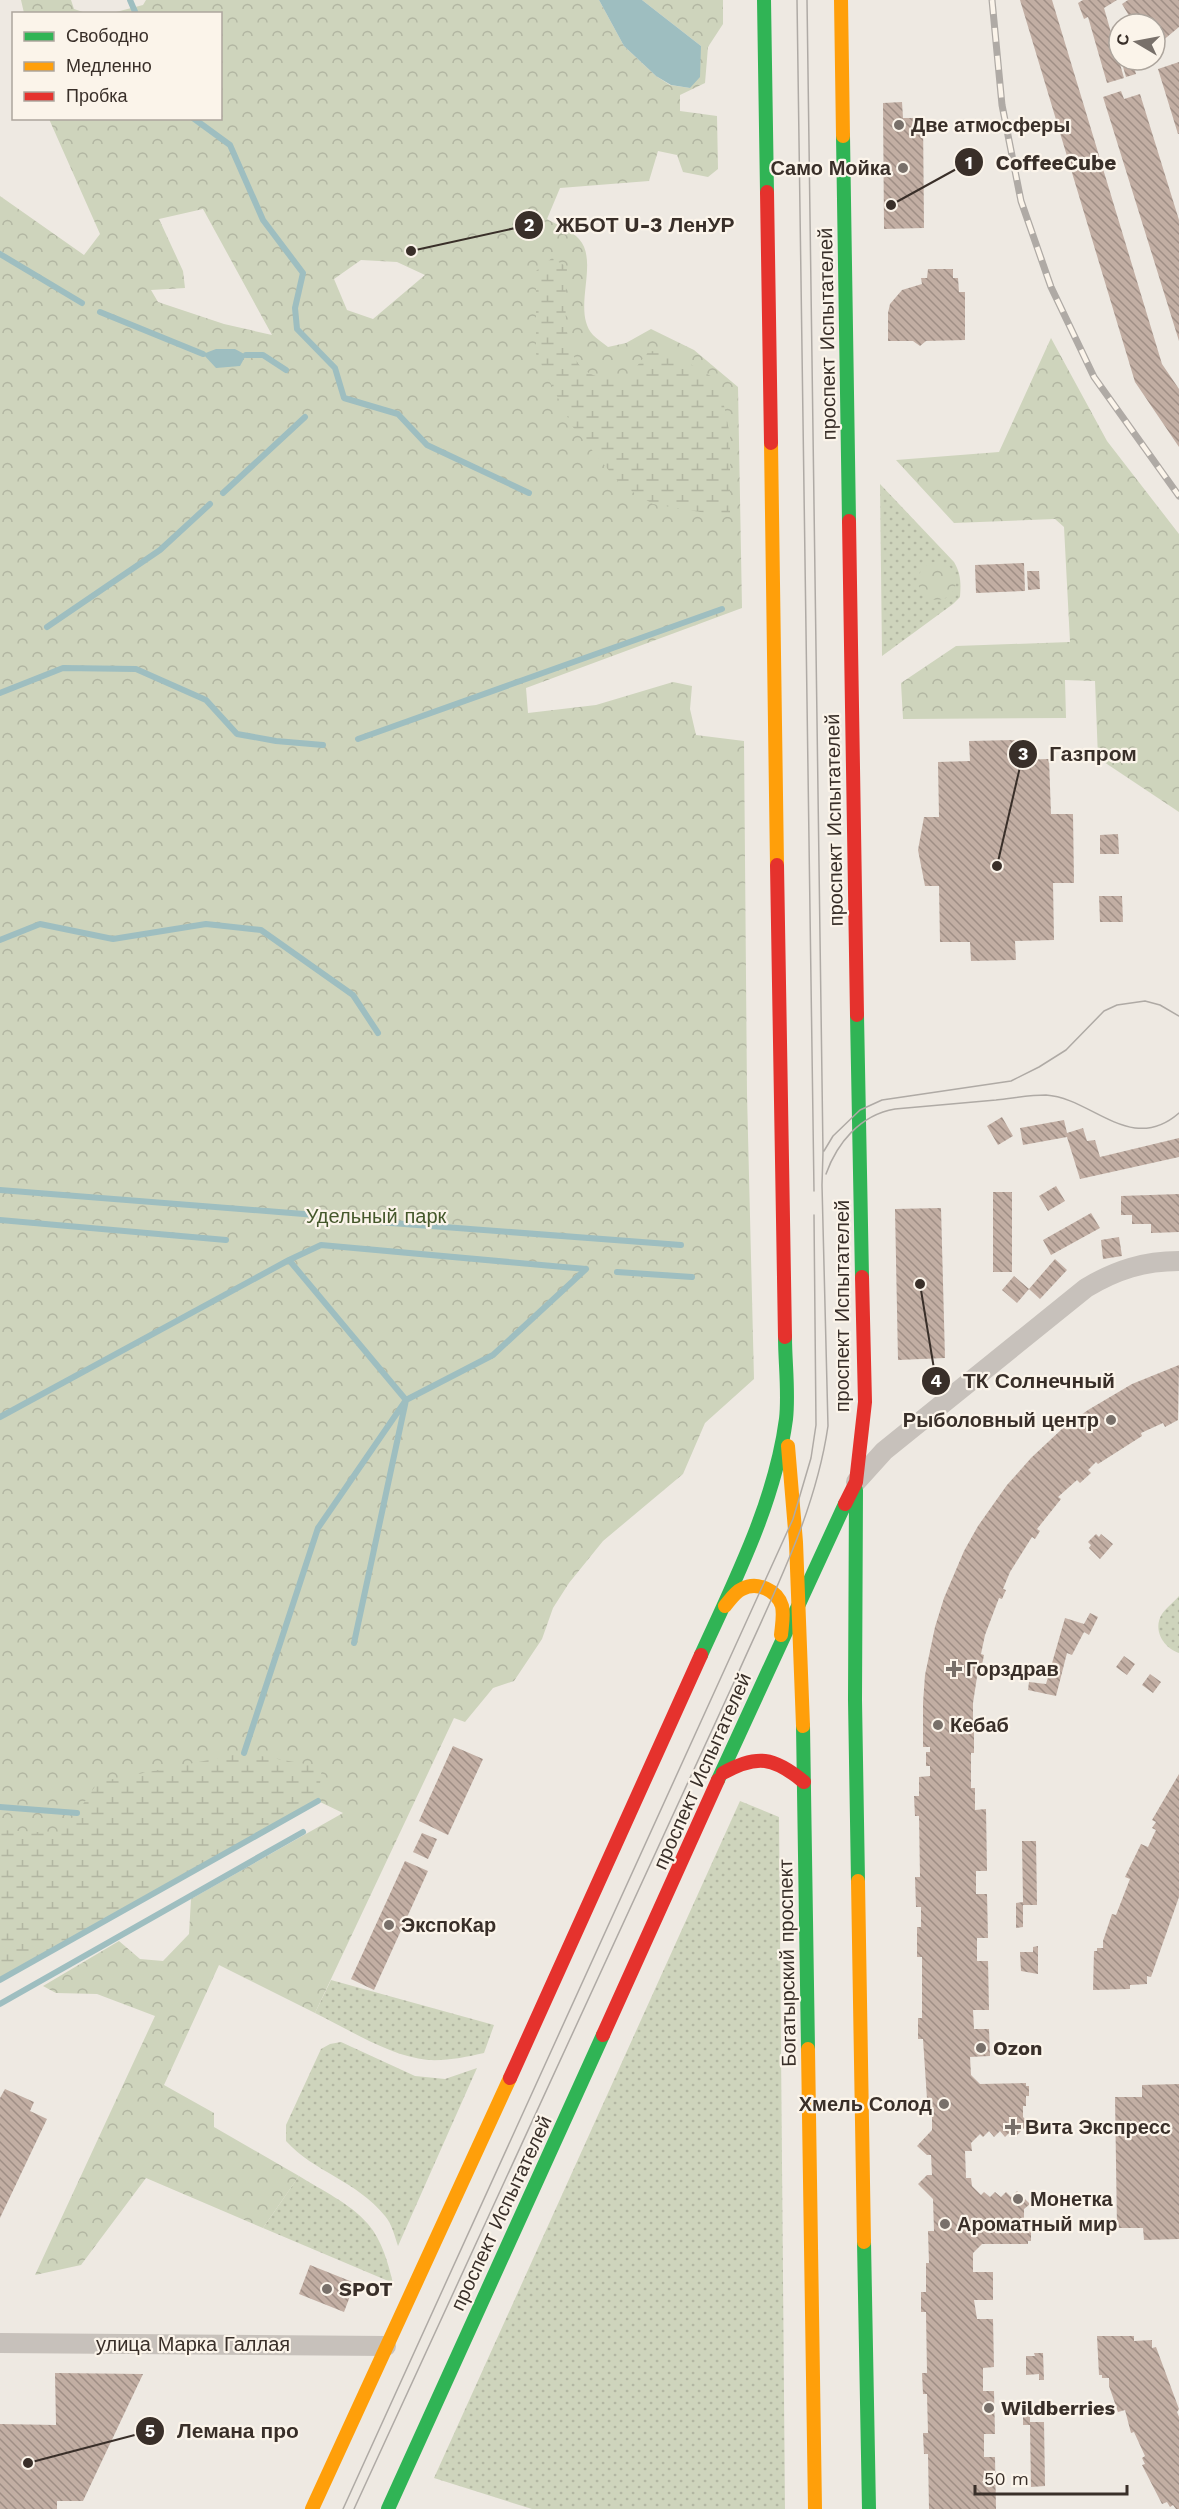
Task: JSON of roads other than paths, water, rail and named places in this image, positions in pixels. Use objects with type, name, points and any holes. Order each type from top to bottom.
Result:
[{"type":"main road","points":[[312,2509],[585,1914],[746,1556],[773,1477],[786,1417],[764,0]]},
{"type":"main road","name":"проспект Испытателей","points":[[388,2509],[798,1604],[856,1482],[865,1402],[855,936],[841,0]]},
{"type":"main road","name":"Богатырский проспект","points":[[786,1417],[798,1604],[804,1782],[815,2509]]},
{"type":"main road","points":[[856,1482],[855,1700],[869,2509]]},
{"type":"main road","points":[[720,1612],[740,1590],[751,1586],[763,1588],[777,1595],[782,1605],[783,1619],[779,1646]]},
{"type":"main road","points":[[723,1773],[740,1763],[755,1759],[768,1760],[781,1764],[804,1782]]},
{"type":"street","points":[[856,1482],[885,1451],[1086,1288],[1109,1274],[1134,1265],[1179,1261]]},
{"type":"street","name":"улица Марка Галлая","points":[[0,2343],[386,2346]]},
{"type":"water","points":[[599,0],[642,0],[701,46],[700,77],[690,88],[671,85],[656,76],[624,46]]},
{"type":"water","points":[[216,349],[235,349],[246,355],[240,366],[216,368],[203,354]]},
{"type":"waterway","points":[[130,0],[135,12]]},
{"type":"waterway","points":[[196,120],[230,145],[263,220],[303,273],[295,308],[297,329],[335,368],[344,398],[398,414],[427,445],[529,493]]},
{"type":"waterway","points":[[0,254],[82,303]]},
{"type":"waterway","points":[[100,312],[203,354]]},
{"type":"waterway","points":[[246,355],[263,355],[286,370]]},
{"type":"waterway","points":[[223,493],[305,417]]},
{"type":"waterway","points":[[47,627],[160,550],[210,504]]},
{"type":"waterway","points":[[358,739],[722,609]]},
{"type":"waterway","points":[[0,693],[63,668],[136,669],[206,700],[237,734],[276,741],[323,745]]},
{"type":"waterway","points":[[0,940],[40,924],[113,939],[206,924],[261,930],[353,995],[378,1033]]},
{"type":"waterway","points":[[0,1190],[341,1217]]},
{"type":"waterway","points":[[0,1220],[226,1240]]},
{"type":"waterway","points":[[378,1222],[681,1245]]},
{"type":"waterway","points":[[289,1260],[321,1245],[586,1269]]},
{"type":"waterway","points":[[0,1417],[289,1260],[406,1400],[318,1528],[244,1753]]},
{"type":"waterway","points":[[354,1643],[406,1400],[493,1355],[586,1269]]},
{"type":"waterway","points":[[617,1272],[692,1277]]},
{"type":"waterway","points":[[0,1980],[318,1801]]},
{"type":"waterway","points":[[0,1807],[77,1813]]},
{"type":"waterway","points":[[0,2004],[303,1832]]},
{"type":"tram line","points":[[797,0],[814,1191]]},
{"type":"tram line","points":[[354,2509],[777,1587],[813,1492],[828,1426],[822,1185],[807,0]]},
{"type":"tram line","points":[[824,1151],[833,1136],[860,1110],[882,1100],[1011,1081],[1066,1050],[1104,1011],[1117,1005],[1145,1001],[1160,1005],[1179,1016]]},
{"type":"tram line","points":[[826,1174],[836,1152],[852,1132],[871,1117],[895,1109],[1046,1095],[1063,1098],[1128,1127],[1144,1128],[1161,1124],[1179,1113]]},
{"type":"tram line","points":[[343,2509],[793,1519],[811,1458],[816,1425],[814,1215]]},
{"type":"railway","points":[[992,0],[1002,105],[1021,201],[1051,287],[1094,377],[1179,496]]},
{"type":"place","name":"Две атмосферы","points":[[899,125]]},
{"type":"place","name":"Само Мойка","points":[[903,168]]},
{"type":"place","name":"CoffeeCube","points":[[891,205]]},
{"type":"place","name":"ЖБОТ U-3 ЛенУР","points":[[411,251]]},
{"type":"place","name":"Газпром","points":[[997,866]]},
{"type":"place","name":"ТК Солнечный","points":[[920,1284]]},
{"type":"place","name":"Рыболовный центр","points":[[1111,1420]]},
{"type":"place","name":"Горздрав","points":[[954,1669]]},
{"type":"place","name":"Кебаб","points":[[938,1725]]},
{"type":"place","name":"ЭкспоКар","points":[[389,1925]]},
{"type":"place","name":"Ozon","points":[[981,2048]]},
{"type":"place","name":"Хмель Солод","points":[[944,2104]]},
{"type":"place","name":"Вита Экспресс","points":[[1013,2127]]},
{"type":"place","name":"Монетка","points":[[1018,2199]]},
{"type":"place","name":"Ароматный мир","points":[[945,2224]]},
{"type":"place","name":"SPOT","points":[[327,2289]]},
{"type":"place","name":"Wildberries","points":[[989,2408]]},
{"type":"place","name":"Лемана про","points":[[28,2463]]},
{"type":"park label","name":"Удельный парк","points":[[376,1216]]}]
